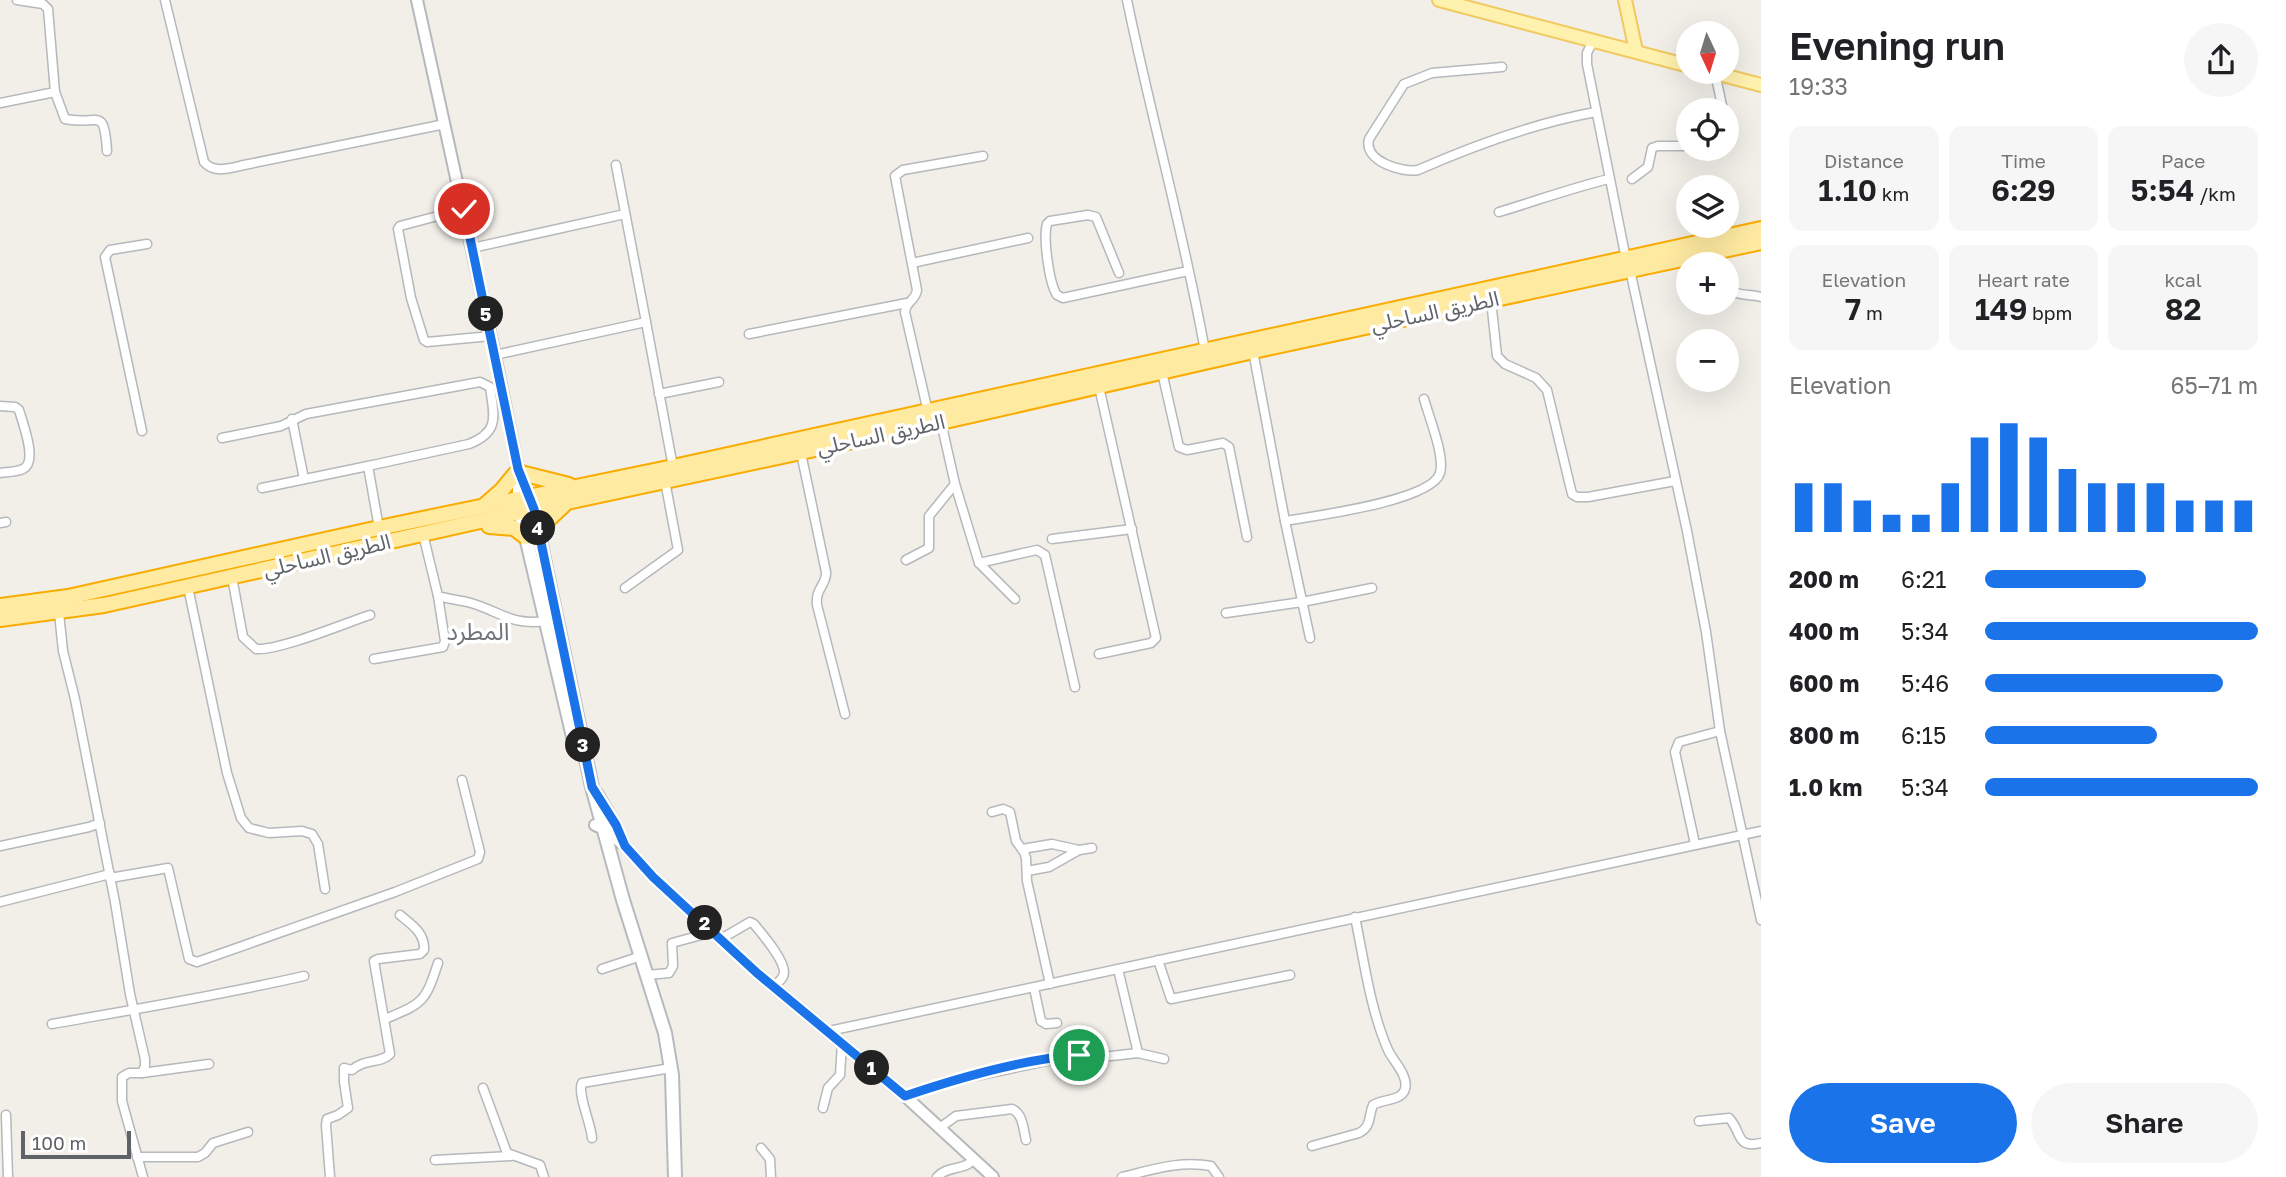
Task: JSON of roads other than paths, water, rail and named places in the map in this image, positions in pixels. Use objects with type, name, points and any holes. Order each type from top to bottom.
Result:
[{"type":"highway","name":"الطريق الساحلي","points":[[0,619],[59,613],[188,587],[471,523],[574,486],[1736,241],[1761,229]]},
{"type":"highway","name":"الطريق الساحلي","points":[[0,606],[68,597],[484,505],[566,502],[801,453],[1491,300],[1628,264],[1719,255],[1736,241],[1761,242]]},
{"type":"highway","points":[[484,505],[518,472],[574,486]]},
{"type":"highway","points":[[471,523],[514,528],[533,536],[566,502]]},
{"type":"main road","points":[[1439,0],[1676,62]]},
{"type":"main road","points":[[1625,0],[1636,51]]},
{"type":"main road","points":[[1740,79],[1761,85]]},
{"type":"main road","points":[[526,504],[592,787],[610,882],[659,1034],[671,1102],[669,1177]]},
{"type":"main road","points":[[533,536],[546,621],[599,827],[665,1033],[676,1177]]},
{"type":"street","points":[[17,0],[43,5],[48,9],[55,92],[65,119],[101,121],[106,127],[107,151]]},
{"type":"street","points":[[164,0],[204,162],[209,168],[219,170],[445,124]]},
{"type":"street","points":[[416,0],[464,209],[526,504]]},
{"type":"street","points":[[1127,0],[1143,80],[1173,197],[1205,351]]},
{"type":"street","points":[[1592,41],[1586,59],[1595,112],[1698,584],[1720,731],[1761,920]]},
{"type":"street","points":[[1502,67],[1432,73],[1404,84],[1369,139],[1367,145],[1370,153],[1380,160],[1409,171],[1418,170],[1477,145],[1595,112]]},
{"type":"street","points":[[0,103],[55,92]]},
{"type":"street","points":[[1632,179],[1648,167],[1652,148],[1676,146]]},
{"type":"street","points":[[748,334],[908,303],[918,290],[895,180],[897,173],[983,156]]},
{"type":"street","points":[[615,166],[673,467]]},
{"type":"street","points":[[1499,212],[1542,200],[1570,188],[1609,180]]},
{"type":"street","points":[[464,209],[400,226],[398,234],[409,289],[424,340],[427,342],[491,336]]},
{"type":"street","points":[[472,248],[625,214]]},
{"type":"street","points":[[1119,272],[1096,217],[1087,215],[1046,224],[1052,283],[1057,295],[1063,298],[1188,271]]},
{"type":"street","points":[[912,263],[1028,239]]},
{"type":"street","points":[[142,431],[105,257],[110,250],[147,244]]},
{"type":"street","points":[[1739,294],[1761,297]]},
{"type":"street","points":[[1491,300],[1497,356],[1504,364],[1536,378],[1547,390],[1572,494],[1588,497],[1675,481]]},
{"type":"street","points":[[908,303],[905,312],[928,412]]},
{"type":"street","points":[[495,355],[646,322]]},
{"type":"street","points":[[1253,351],[1310,638]]},
{"type":"street","points":[[1163,372],[1179,447],[1187,450],[1223,443],[1229,447],[1247,537]]},
{"type":"street","points":[[222,438],[281,426],[306,414],[480,382],[491,387],[492,429],[482,439],[262,488]]},
{"type":"street","points":[[659,394],[719,382]]},
{"type":"street","points":[[1099,387],[1156,638],[1151,643],[1099,654]]},
{"type":"street","points":[[1285,521],[1395,500],[1433,484],[1440,473],[1440,458],[1424,399]]},
{"type":"street","points":[[0,406],[15,407],[19,410],[31,457],[28,465],[21,470],[0,473]]},
{"type":"street","points":[[292,419],[304,479]]},
{"type":"street","points":[[941,422],[955,484],[979,563],[1015,599]]},
{"type":"street","points":[[801,453],[827,577],[817,594],[817,605],[845,714]]},
{"type":"street","points":[[368,466],[379,528]]},
{"type":"street","points":[[625,588],[678,550],[665,481]]},
{"type":"street","points":[[905,560],[929,548],[929,516],[955,484]]},
{"type":"street","points":[[1052,539],[1132,529]]},
{"type":"street","points":[[374,659],[443,647],[445,641],[438,596],[423,534]]},
{"type":"street","points":[[979,563],[1037,550],[1045,555],[1075,687]]},
{"type":"street","points":[[232,577],[243,637],[256,649],[291,642],[370,615]]},
{"type":"street","points":[[188,587],[227,773],[241,818],[248,828],[269,834],[302,831],[312,834],[318,844],[325,889]]},
{"type":"street","points":[[1226,613],[1372,588]]},
{"type":"street","points":[[438,596],[473,604],[517,622],[546,621]]},
{"type":"street","points":[[59,613],[65,662],[100,823],[145,1059],[142,1073]]},
{"type":"street","points":[[1695,844],[1675,752],[1679,742],[1720,731]]},
{"type":"street","points":[[0,902],[110,876],[168,868],[189,959],[197,962],[395,892],[478,859],[480,852],[462,780]]},
{"type":"street","points":[[592,787],[616,825],[625,846]]},
{"type":"street","points":[[992,811],[1003,809],[1010,812],[1016,841],[1026,858],[1027,881],[1050,984]]},
{"type":"street","points":[[0,845],[100,823]]},
{"type":"street","points":[[599,827],[625,846],[653,877],[757,973],[941,1127],[993,1177]]},
{"type":"street","points":[[829,1031],[1761,831]]},
{"type":"street","points":[[1021,849],[1052,845],[1079,850],[1092,848]]},
{"type":"street","points":[[1027,871],[1049,867],[1079,850]]},
{"type":"street","points":[[330,1177],[326,1125],[327,1119],[348,1108],[344,1068],[352,1070],[365,1061],[390,1056],[374,961],[420,954],[425,947],[417,929],[400,915]]},
{"type":"street","points":[[1312,1146],[1366,1129],[1373,1105],[1398,1097],[1404,1093],[1406,1086],[1405,1078],[1387,1049],[1377,1016],[1355,917]]},
{"type":"street","points":[[721,939],[750,922],[754,924],[780,960],[784,972],[781,980],[774,986]]},
{"type":"street","points":[[647,975],[669,973],[673,966],[672,943],[705,934],[710,928]]},
{"type":"street","points":[[602,969],[635,958]]},
{"type":"street","points":[[1158,960],[1171,999],[1290,975]]},
{"type":"street","points":[[385,1019],[418,1005],[429,993],[438,963]]},
{"type":"street","points":[[1118,969],[1138,1053]]},
{"type":"street","points":[[52,1024],[193,1001],[304,976]]},
{"type":"street","points":[[1034,988],[1041,1021],[1046,1024],[1058,1023]]},
{"type":"street","points":[[824,1108],[828,1088],[840,1075],[842,1043]]},
{"type":"street","points":[[905,1096],[947,1082],[1063,1057],[1138,1053],[1164,1059]]},
{"type":"street","points":[[142,1177],[127,1123],[122,1077],[129,1073],[209,1064]]},
{"type":"street","points":[[592,1138],[580,1087],[582,1083],[665,1069]]},
{"type":"street","points":[[482,1088],[504,1148],[511,1156]]},
{"type":"street","points":[[941,1127],[956,1116],[1012,1109],[1018,1112],[1021,1118],[1026,1140]]},
{"type":"street","points":[[6,1115],[8,1177]]},
{"type":"street","points":[[1699,1121],[1729,1118],[1733,1121],[1741,1141],[1747,1144],[1761,1143]]},
{"type":"street","points":[[137,1157],[198,1157],[222,1138],[248,1132]]},
{"type":"street","points":[[761,1149],[770,1159],[771,1177]]},
{"type":"street","points":[[435,1160],[511,1156],[540,1164],[544,1177]]},
{"type":"street","points":[[937,1177],[944,1170],[968,1165],[974,1159]]},
{"type":"street","points":[[1122,1177],[1182,1163],[1211,1166],[1219,1177]]},
{"type":"district","name":"المطرد","points":[[478,632]]}]
